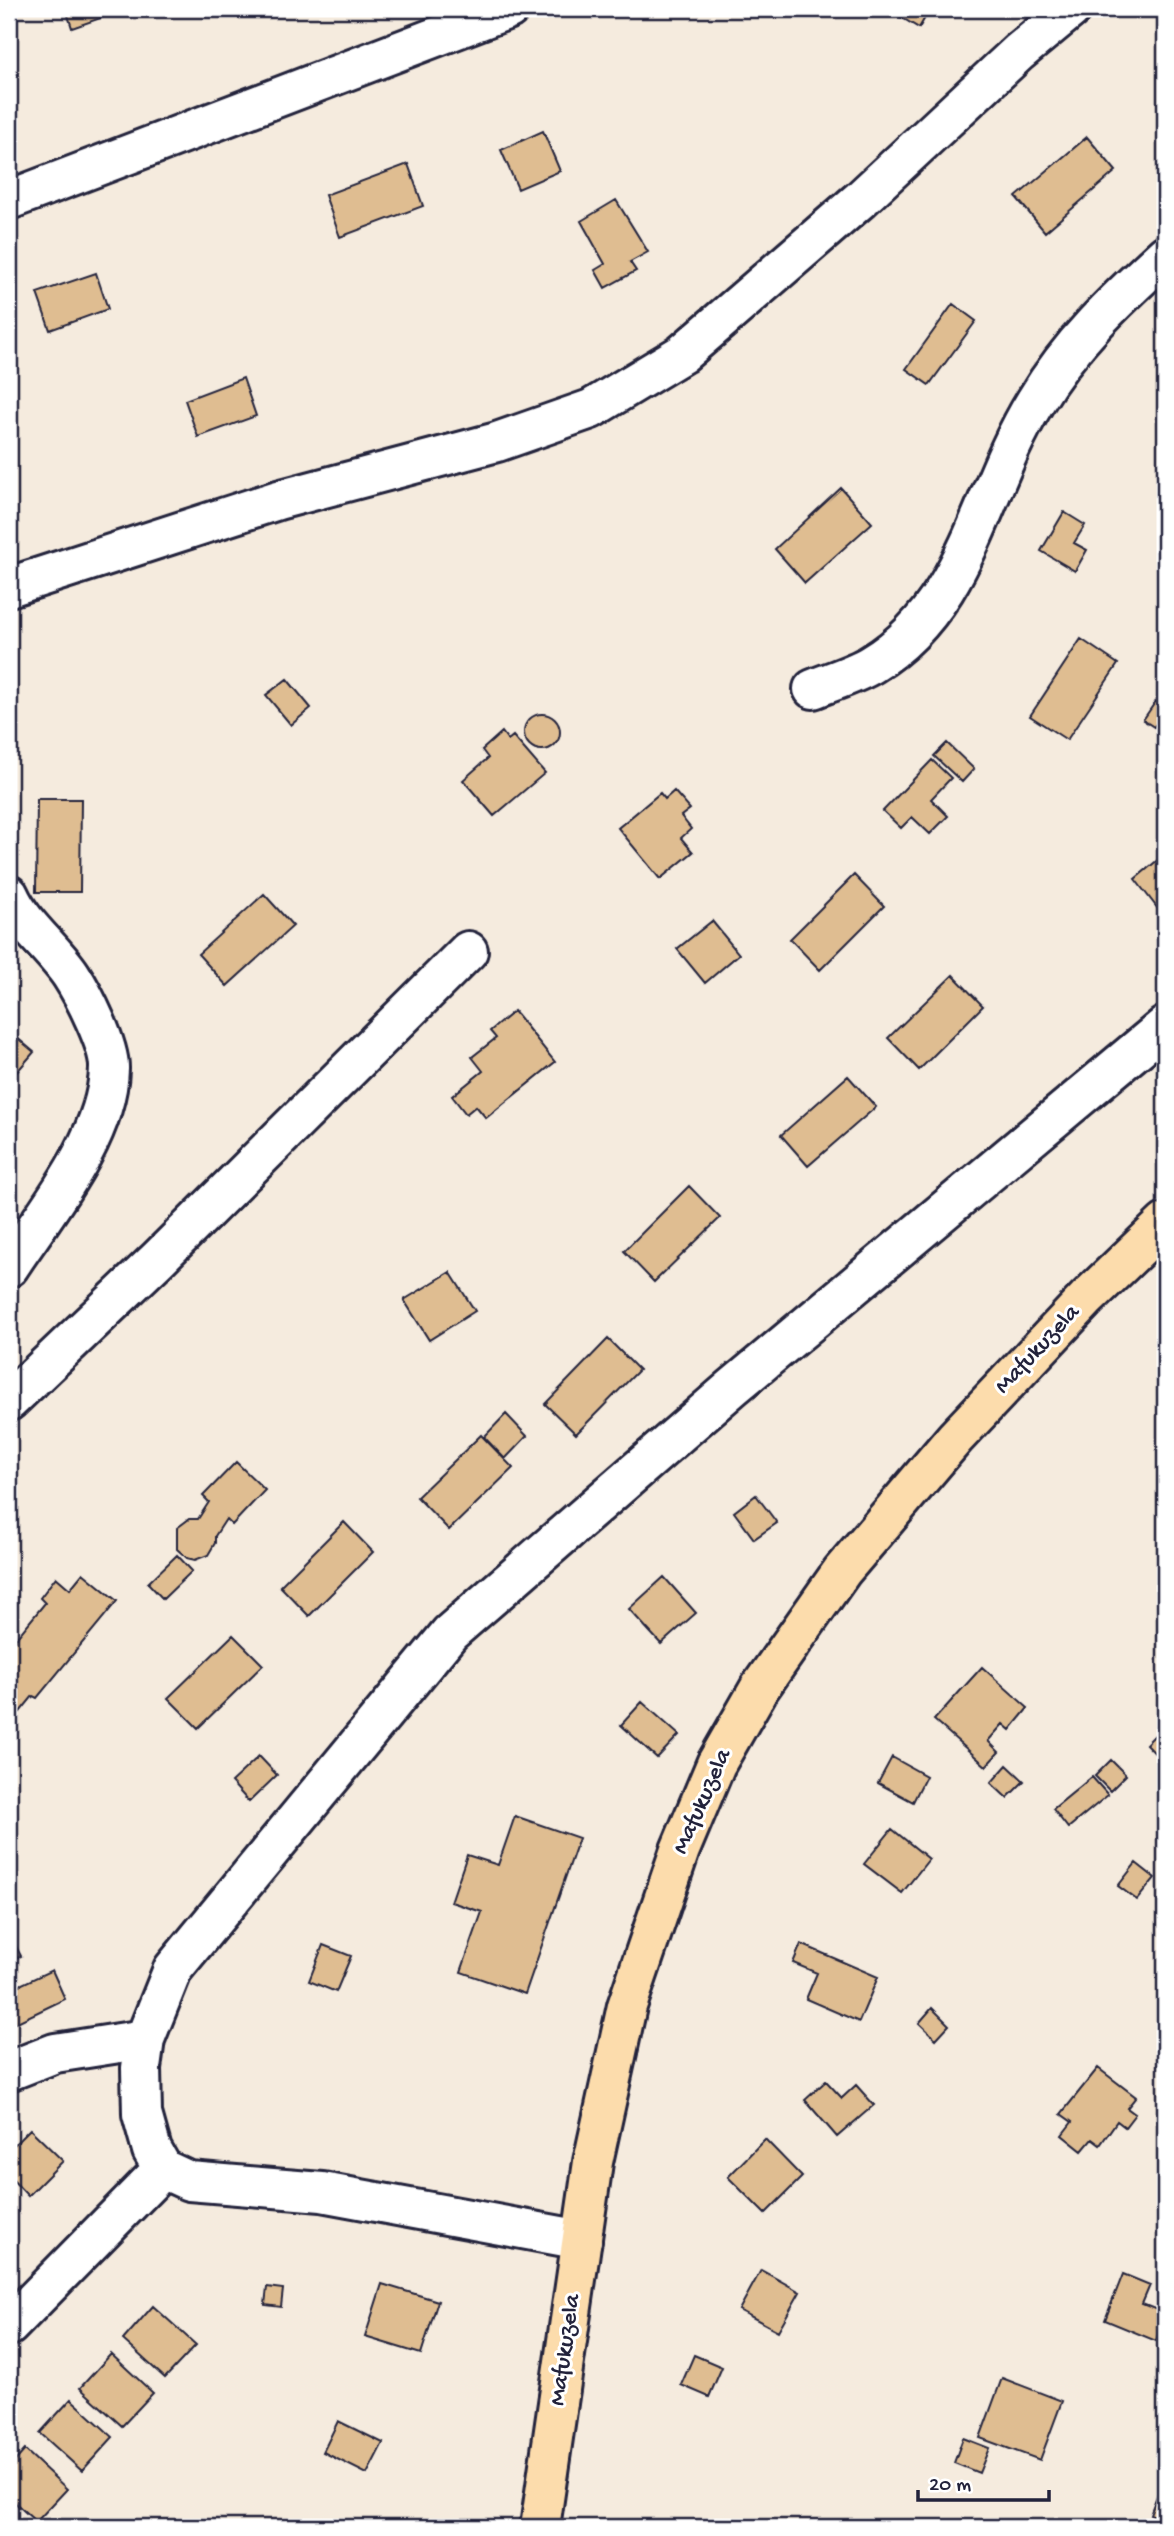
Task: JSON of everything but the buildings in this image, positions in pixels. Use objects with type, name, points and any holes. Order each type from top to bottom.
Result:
[{"type":"main road","name":"Mafukuzela","points":[[540,2527],[593,2162],[627,2006],[691,1825],[716,1764],[759,1689],[842,1571],[955,1438],[1087,1298],[1165,1223]]},
{"type":"street","points":[[9,200],[509,9]]},
{"type":"street","points":[[9,587],[278,500],[497,442],[591,409],[682,354],[861,199],[1019,52],[1071,9]]},
{"type":"street","points":[[813,689],[871,664],[921,625],[957,575],[989,493],[1035,402],[1092,322],[1165,255]]},
{"type":"street","points":[[9,895],[72,976],[102,1038],[109,1067],[94,1128],[72,1171],[9,1267]]},
{"type":"street","points":[[9,1401],[158,1259],[468,951]]},
{"type":"street","points":[[582,2240],[322,2192],[189,2181],[163,2169],[152,2150],[142,2114],[145,2039],[173,1969],[450,1633],[733,1387],[1165,1026]]},
{"type":"street","points":[[9,2071],[55,2053],[145,2039]]},
{"type":"street","points":[[9,2326],[163,2169]]}]
